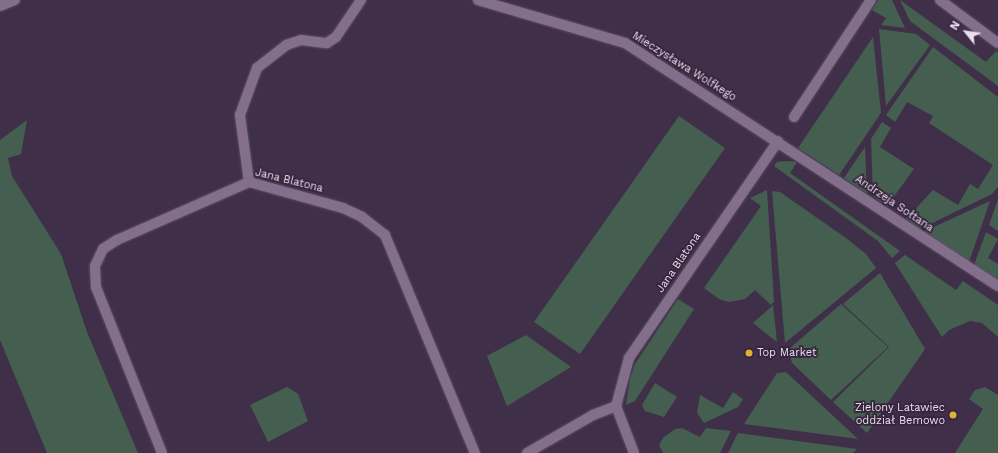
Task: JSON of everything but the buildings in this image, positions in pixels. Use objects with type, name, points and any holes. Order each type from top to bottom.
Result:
[{"type":"street","points":[[0,6],[16,0]]},
{"type":"street","points":[[249,182],[240,115],[257,68],[286,45],[301,40],[327,43],[336,37],[361,0]]},
{"type":"street","name":"Mieczysława Wolfkego","points":[[478,0],[625,43],[778,141]]},
{"type":"street","points":[[794,117],[871,0]]},
{"type":"street","points":[[940,0],[998,43]]},
{"type":"street","name":"Jana Blatona","points":[[616,406],[629,358],[778,141]]},
{"type":"street","name":"Andrzeja Sołtana","points":[[778,141],[915,233],[998,286]]},
{"type":"street","name":"Jana Blatona","points":[[162,453],[96,286],[95,266],[103,249],[116,240],[249,182],[343,208],[362,217],[385,235],[475,453]]},
{"type":"street","points":[[527,453],[593,414],[616,406],[634,453]]},
{"type":"green space","points":[[878,0],[892,0],[905,28],[881,25],[886,18],[872,10]]},
{"type":"green space","points":[[900,0],[986,62],[996,51],[998,53],[998,86],[910,21]]},
{"type":"green space","points":[[879,29],[916,34],[930,45],[886,106]]},
{"type":"green space","points":[[873,37],[881,113],[839,175],[798,148]]},
{"type":"green space","points":[[933,47],[998,97],[998,187],[992,194],[920,229],[906,219],[933,190],[958,205],[970,184],[978,189],[993,165],[929,123],[933,116],[907,102],[895,122],[886,115]]},
{"type":"green space","points":[[679,116],[725,148],[580,354],[534,322]]},
{"type":"green space","points":[[27,120],[21,154],[8,158],[12,176],[61,254],[87,332],[138,453],[47,453],[0,340],[0,140]]},
{"type":"green space","points":[[882,122],[891,128],[880,147],[914,169],[887,206],[873,196],[871,139]]},
{"type":"green space","points":[[865,147],[867,194],[844,178]]},
{"type":"green space","points":[[777,162],[797,162],[790,173],[900,251],[892,258],[878,241],[774,166]]},
{"type":"green space","points":[[767,190],[774,302],[771,305],[755,290],[745,299],[729,302],[719,299],[704,288],[761,206],[750,198]]},
{"type":"green space","points":[[772,191],[780,192],[846,238],[866,254],[876,268],[785,343]]},
{"type":"green space","points":[[998,199],[998,231],[989,225]]},
{"type":"green space","points":[[990,201],[969,262],[923,232]]},
{"type":"green space","points":[[986,232],[998,239],[988,258],[998,264],[998,281],[974,265]]},
{"type":"green space","points":[[905,255],[956,290],[963,281],[998,305],[998,337],[982,323],[970,321],[949,330],[942,337],[895,263]]},
{"type":"green space","points":[[880,273],[925,349],[867,433],[833,402],[889,347],[843,304]]},
{"type":"green space","points":[[678,299],[694,309],[635,401],[626,405],[630,378],[635,364]]},
{"type":"green space","points":[[841,304],[888,347],[831,400],[792,363],[789,349]]},
{"type":"green space","points":[[773,305],[777,342],[753,323]]},
{"type":"green space","points":[[526,335],[571,367],[507,406],[487,356]]},
{"type":"green space","points":[[786,372],[858,439],[744,424],[777,373]]},
{"type":"green space","points":[[655,383],[677,397],[664,417],[645,411],[642,405]]},
{"type":"green space","points":[[287,387],[298,394],[308,421],[268,442],[250,405]]},
{"type":"green space","points":[[985,387],[998,395],[998,453],[955,453],[983,409],[969,399],[975,390]]},
{"type":"green space","points":[[733,392],[743,399],[738,407],[704,423],[697,413],[700,395],[723,408]]},
{"type":"green space","points":[[682,428],[700,437],[706,428],[731,431],[720,453],[663,453],[659,445],[663,438],[675,429]]},
{"type":"green space","points":[[738,433],[857,449],[853,453],[728,453]]},
{"type":"place","name":"Top Market","points":[[749,353]]},
{"type":"place","name":"Zielony Latawiec oddział Bemowo","points":[[953,415]]}]
